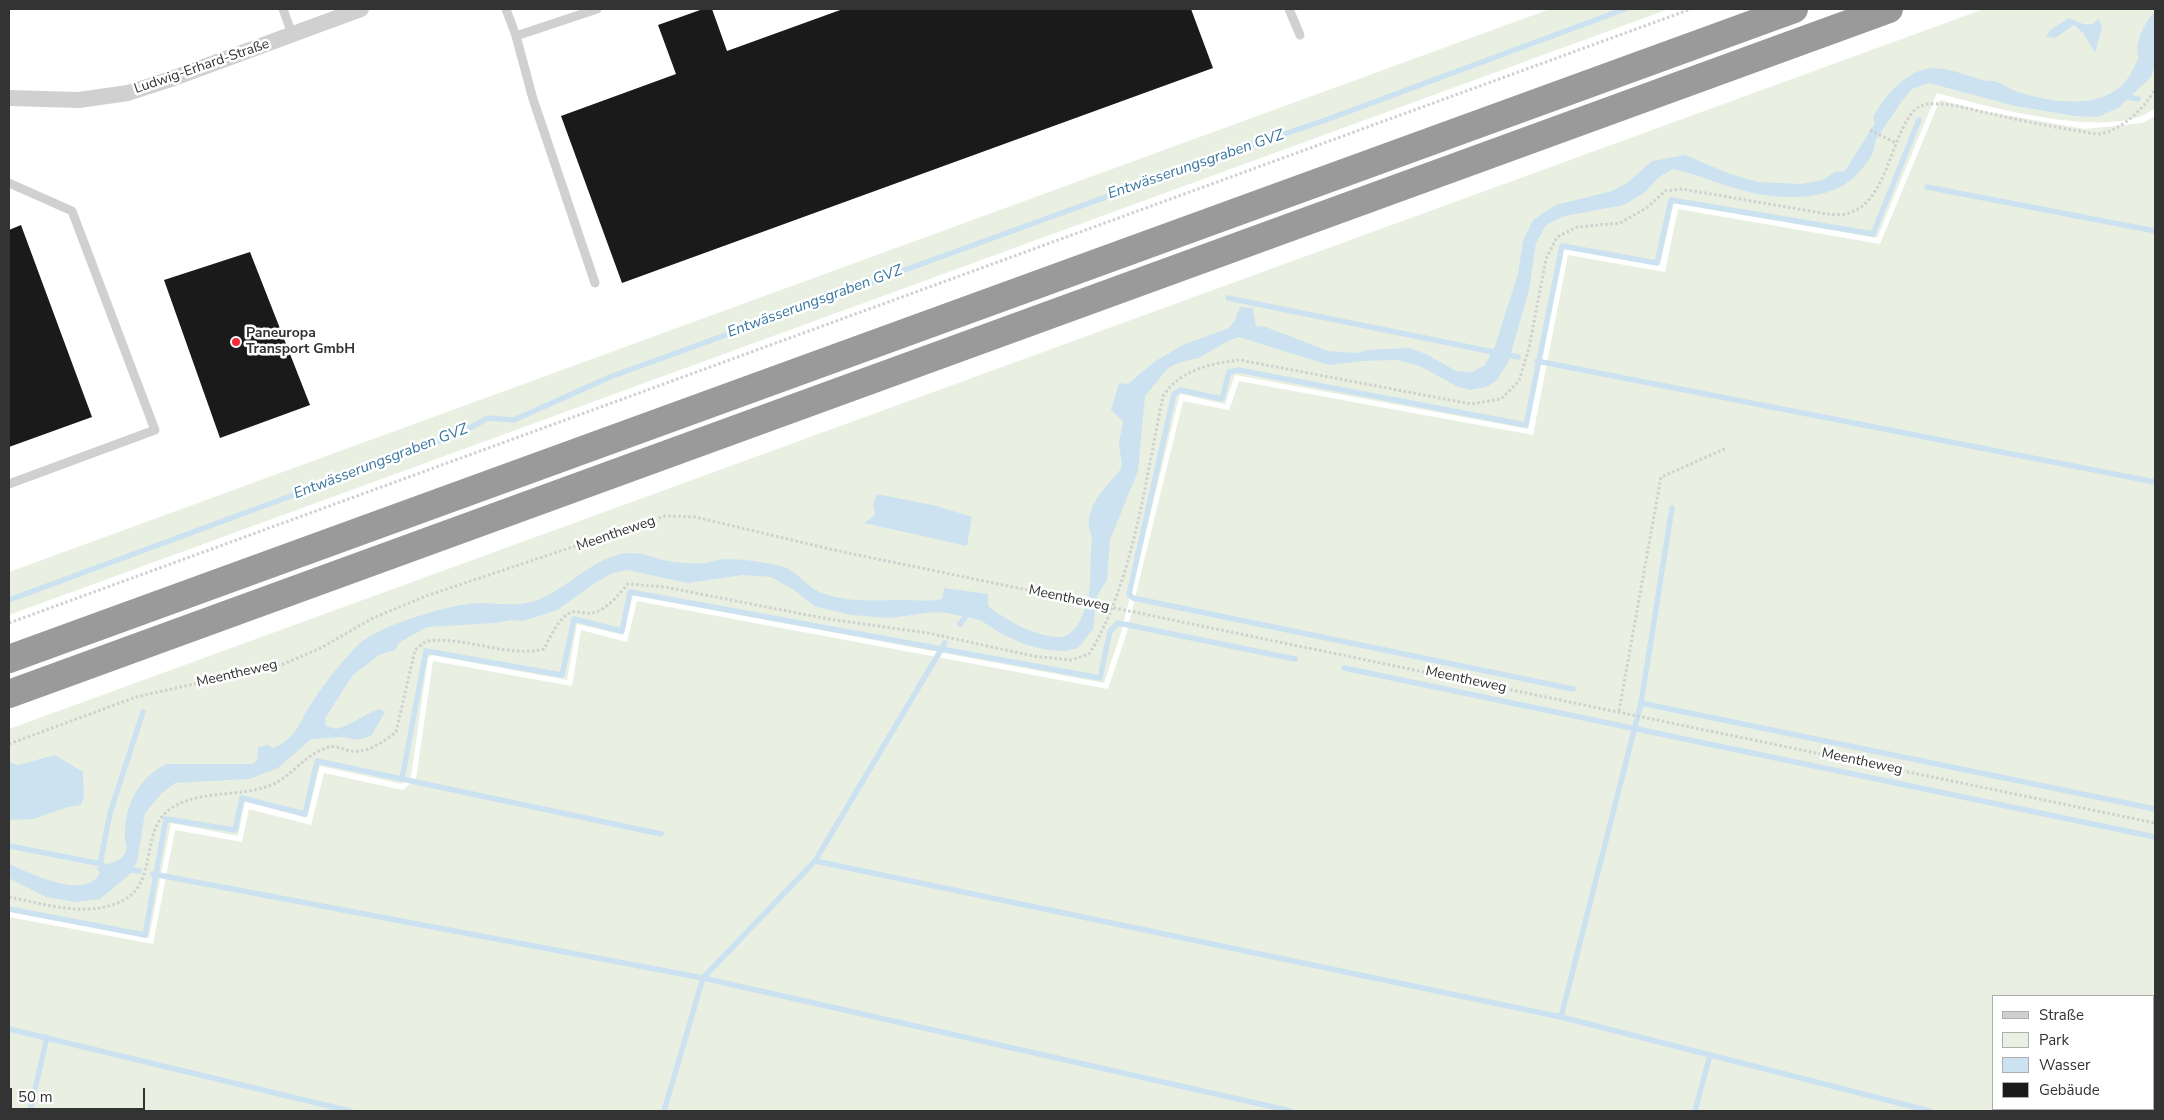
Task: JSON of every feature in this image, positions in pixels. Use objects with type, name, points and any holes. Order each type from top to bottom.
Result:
[{"type":"highway","points":[[9,659],[1794,9]]},
{"type":"highway","points":[[9,694],[1889,9]]},
{"type":"street","name":"Ludwig-Erhard-Straße","points":[[9,98],[79,100],[128,93],[361,9]]},
{"type":"lane","points":[[283,9],[292,34]]},
{"type":"lane","points":[[506,9],[516,36],[533,99],[595,283]]},
{"type":"lane","points":[[516,36],[597,9]]},
{"type":"lane","points":[[1289,9],[1300,35]]},
{"type":"lane","points":[[9,183],[72,211],[155,430],[9,484]]},
{"type":"path","points":[[9,623],[1691,9]]},
{"type":"path","points":[[9,897],[79,911],[103,908],[125,899],[140,886],[158,820],[173,807],[202,795],[237,793],[271,786],[314,753],[332,746],[354,752],[378,745],[396,732],[415,650],[426,641],[453,642],[531,652],[544,649],[554,631],[565,617],[572,612],[592,613],[610,604],[628,584],[666,587],[828,619],[928,633],[1033,656],[1071,660],[1089,654],[1113,608],[1140,512],[1162,396],[1168,388],[1187,373],[1216,362],[1240,360],[1472,404],[1501,399],[1519,381],[1529,348],[1546,259],[1557,237],[1577,227],[1620,223],[1648,206],[1664,191],[1682,189],[1827,214],[1849,214],[1868,203],[1884,178],[1901,130],[1917,108],[1927,104],[1955,106],[2031,123],[2102,134],[2119,127],[2143,108],[2155,90]]},
{"type":"path","points":[[1870,130],[1896,143]]},
{"type":"path","points":[[1618,711],[1661,477],[1727,448]]},
{"type":"path","name":"Meentheweg","points":[[9,744],[136,698],[283,664],[319,649],[373,618],[426,596],[666,516],[695,517],[778,538],[2155,823]]},
{"type":"green space","points":[[1550,9],[1669,9],[9,615],[9,572]]},
{"type":"green space","points":[[1984,9],[2155,9],[2155,110],[2133,119],[2108,122],[2078,122],[1985,106],[1937,93],[1877,238],[1674,202],[1660,265],[1564,249],[1528,429],[1235,375],[1225,404],[1180,394],[1121,633],[1104,683],[633,595],[623,635],[577,624],[567,680],[432,655],[428,658],[411,777],[402,784],[320,766],[307,818],[245,801],[238,836],[171,823],[149,938],[9,911],[9,729]]},
{"type":"green space","points":[[1940,100],[1988,112],[2085,129],[2143,123],[2155,116],[2155,1111],[9,1111],[9,917],[153,944],[175,830],[242,842],[249,809],[311,825],[324,773],[403,790],[416,779],[433,661],[572,686],[581,630],[627,642],[637,601],[1108,689],[1126,635],[1183,401],[1229,410],[1239,381],[1533,435],[1568,255],[1665,272],[1678,209],[1880,244]]},
{"type":"water","points":[[2155,12],[2155,64],[2151,77],[2118,108],[2098,117],[2075,116],[2015,106],[1929,83],[1912,89],[1875,141],[1872,153],[1866,164],[1848,182],[1834,190],[1801,197],[1766,195],[1734,188],[1672,169],[1658,178],[1645,192],[1624,205],[1565,216],[1546,225],[1536,243],[1529,290],[1508,363],[1496,381],[1486,387],[1470,390],[1456,386],[1420,366],[1397,360],[1362,361],[1329,365],[1239,337],[1226,342],[1199,358],[1181,362],[1168,368],[1145,396],[1138,471],[1110,540],[1107,580],[1097,596],[1093,629],[1078,648],[1066,651],[1047,650],[1024,644],[1000,633],[980,620],[947,613],[934,612],[890,618],[851,615],[814,606],[794,590],[771,577],[743,575],[688,583],[627,570],[613,573],[598,581],[557,610],[523,621],[513,620],[495,623],[427,627],[400,642],[395,650],[379,655],[353,675],[325,718],[326,726],[336,729],[379,709],[385,712],[371,736],[358,740],[343,737],[311,739],[278,768],[249,779],[175,783],[162,793],[145,813],[137,862],[129,875],[100,899],[75,902],[46,897],[9,878],[9,864],[43,878],[70,885],[82,885],[93,881],[100,873],[97,868],[119,860],[125,853],[127,849],[125,825],[130,804],[148,777],[167,764],[252,764],[257,761],[258,747],[268,745],[273,748],[291,736],[326,682],[358,645],[368,637],[398,623],[451,607],[479,603],[514,604],[535,601],[547,596],[593,566],[616,555],[640,554],[663,560],[688,563],[706,563],[725,559],[768,563],[787,568],[817,591],[852,600],[937,600],[942,599],[944,588],[988,594],[988,606],[1022,627],[1052,637],[1067,635],[1072,632],[1080,620],[1089,594],[1092,537],[1089,516],[1092,507],[1103,490],[1122,467],[1119,443],[1123,421],[1111,410],[1119,383],[1128,384],[1154,362],[1183,345],[1229,328],[1235,320],[1240,307],[1253,308],[1256,326],[1266,327],[1328,351],[1358,353],[1367,350],[1409,348],[1426,354],[1456,371],[1472,372],[1485,365],[1495,346],[1518,274],[1523,241],[1533,220],[1556,205],[1612,191],[1627,183],[1652,161],[1685,155],[1730,174],[1758,182],[1801,184],[1823,180],[1835,172],[1845,171],[1875,123],[1873,117],[1884,100],[1906,78],[1924,69],[1940,68],[1953,71],[1986,81],[1998,82],[2028,95],[2057,101],[2073,102],[2101,97],[2114,91],[2129,76],[2139,58],[2138,47],[2141,34],[2147,21]]},
{"type":"water","points":[[2069,18],[2083,24],[2092,24],[2099,19],[2102,27],[2095,53],[2083,33],[2074,25],[2055,38],[2046,37],[2050,30]]},
{"type":"water","points":[[877,494],[937,506],[972,517],[967,546],[864,523],[875,515],[873,504]]},
{"type":"water","points":[[55,755],[83,772],[84,797],[81,805],[68,807],[33,819],[9,820],[9,762],[18,765]]},
{"type":"building","points":[[703,9],[712,9],[727,51],[843,9],[1191,9],[1213,68],[622,283],[561,116],[676,74],[658,25]]},
{"type":"building","points":[[21,225],[92,417],[9,447],[9,230]]},
{"type":"building","name":"Paneuropa Transport GmbH","points":[[250,252],[310,405],[220,438],[164,280]]},
{"type":"waterway","name":"Entwässerungsgraben GVZ","points":[[9,600],[456,435],[488,418],[514,420],[610,377],[1216,157],[1323,121],[1625,9]]},
{"type":"waterway","points":[[2123,96],[2138,99]]},
{"type":"waterway","points":[[1573,689],[1133,598],[1129,594],[1174,394],[1180,390],[1222,399],[1229,372],[1238,370],[1526,425],[1562,246],[1657,263],[1671,200],[1873,234],[1919,120]]},
{"type":"waterway","points":[[1927,187],[2155,231]]},
{"type":"waterway","points":[[1228,298],[1518,357]]},
{"type":"waterway","points":[[1537,361],[2155,482]]},
{"type":"waterway","points":[[1561,1017],[1641,703],[1672,508]]},
{"type":"waterway","points":[[402,779],[426,651],[562,675],[574,619],[622,631],[630,592],[1100,678],[1110,631],[1118,623],[1295,659]]},
{"type":"waterway","points":[[960,624],[970,611]]},
{"type":"waterway","points":[[664,1111],[703,978],[815,861],[945,643]]},
{"type":"waterway","points":[[1344,668],[2155,837]]},
{"type":"waterway","points":[[1641,703],[2155,809]]},
{"type":"waterway","points":[[100,864],[110,813],[143,712]]},
{"type":"waterway","points":[[9,909],[145,935],[166,819],[235,830],[242,798],[305,814],[317,761],[661,834]]},
{"type":"waterway","points":[[9,846],[102,864]]},
{"type":"waterway","points":[[815,861],[1561,1017],[1930,1111]]},
{"type":"waterway","points":[[126,869],[139,871]]},
{"type":"waterway","points":[[153,874],[703,978],[1291,1111]]},
{"type":"waterway","points":[[9,1029],[350,1111]]},
{"type":"waterway","points":[[30,1111],[47,1037]]},
{"type":"waterway","points":[[1695,1111],[1710,1055]]},
{"type":"place","name":"Paneuropa Transport GmbH","points":[[236,342]]}]
